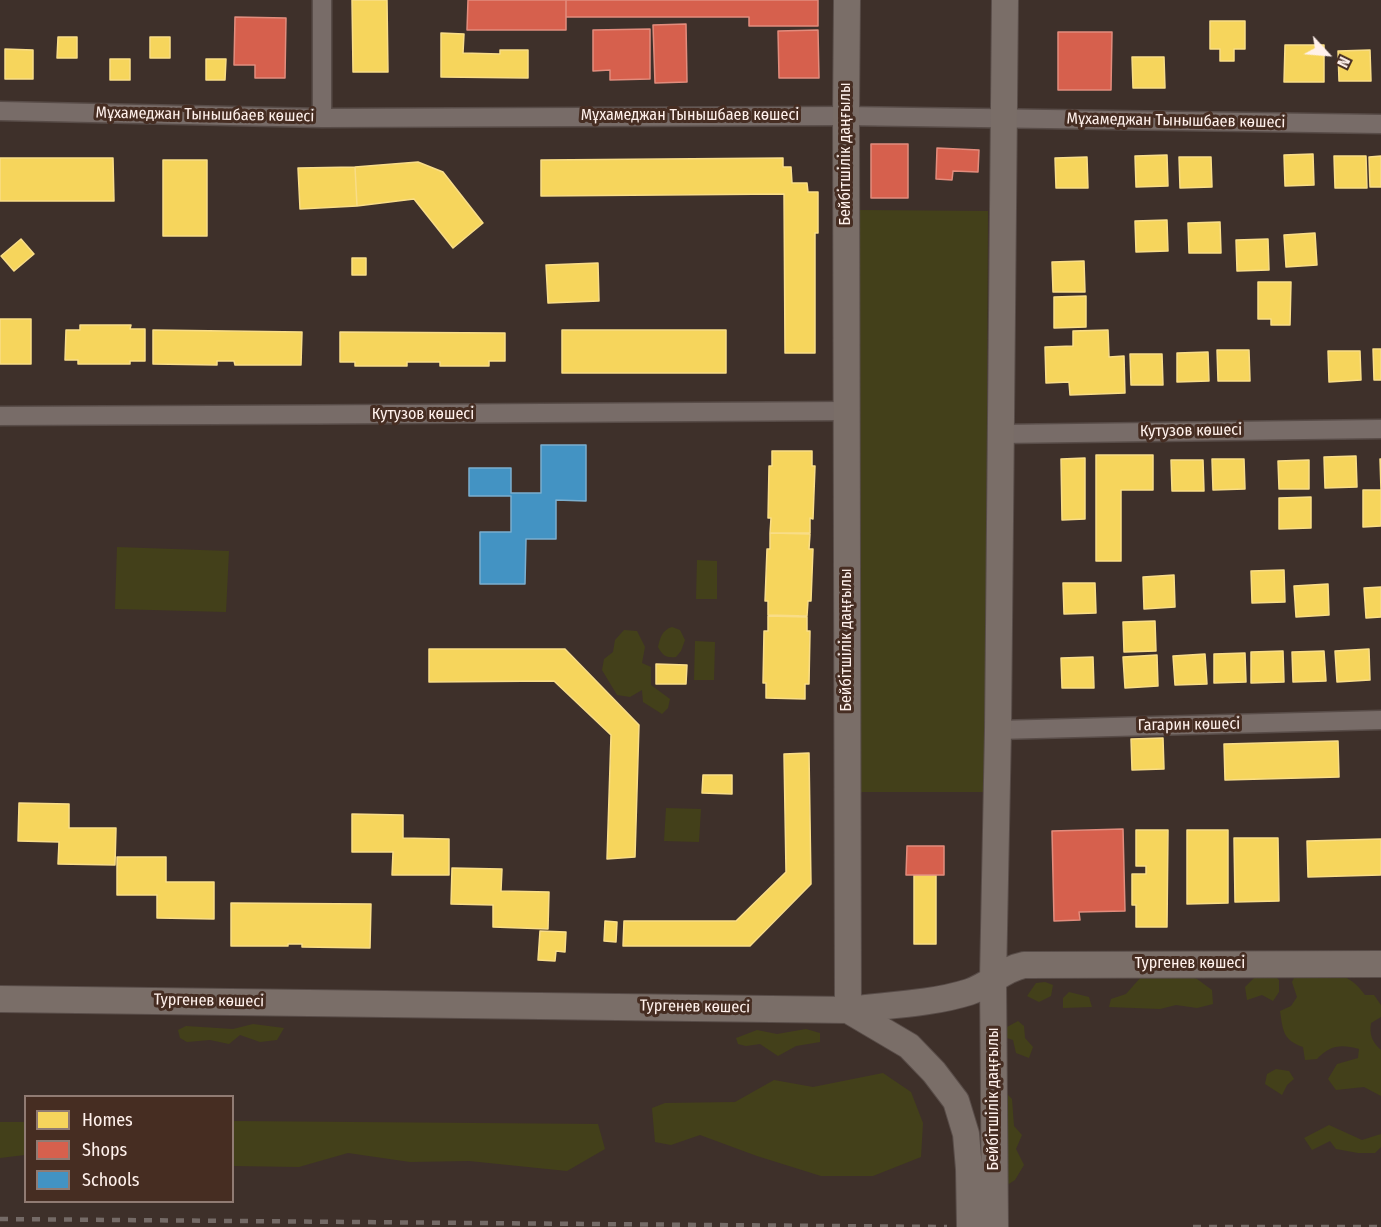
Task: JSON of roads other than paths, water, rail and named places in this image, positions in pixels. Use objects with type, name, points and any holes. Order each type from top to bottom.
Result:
[{"type":"main road","name":"Бейбітшілік даңғылы","points":[[848,0],[846,116],[848,1010],[909,1046],[934,1072],[956,1101],[966,1134],[970,1227]]},
{"type":"main road","name":"Бейбітшілік даңғылы","points":[[995,1227],[993,979],[998,730],[1005,0]]},
{"type":"main road","name":"Тургенев көшесі","points":[[0,999],[848,1010],[950,998],[975,990],[1003,972],[1024,965],[1381,964]]},
{"type":"street","points":[[321,0],[322,118]]},
{"type":"street","name":"Мұхамеджан Тынышбаев көшесі","points":[[0,111],[322,118],[846,116],[1381,124]]},
{"type":"street","name":"Кутузов көшесі","points":[[0,416],[528,415],[846,411]]},
{"type":"street","name":"Кутузов көшесі","points":[[1000,434],[1381,429]]},
{"type":"street","name":"Гагарин көшесі","points":[[998,730],[1381,720]]},
{"type":"railway","points":[[0,1219],[947,1227]]},
{"type":"railway","points":[[1193,1227],[1381,1227]]}]
